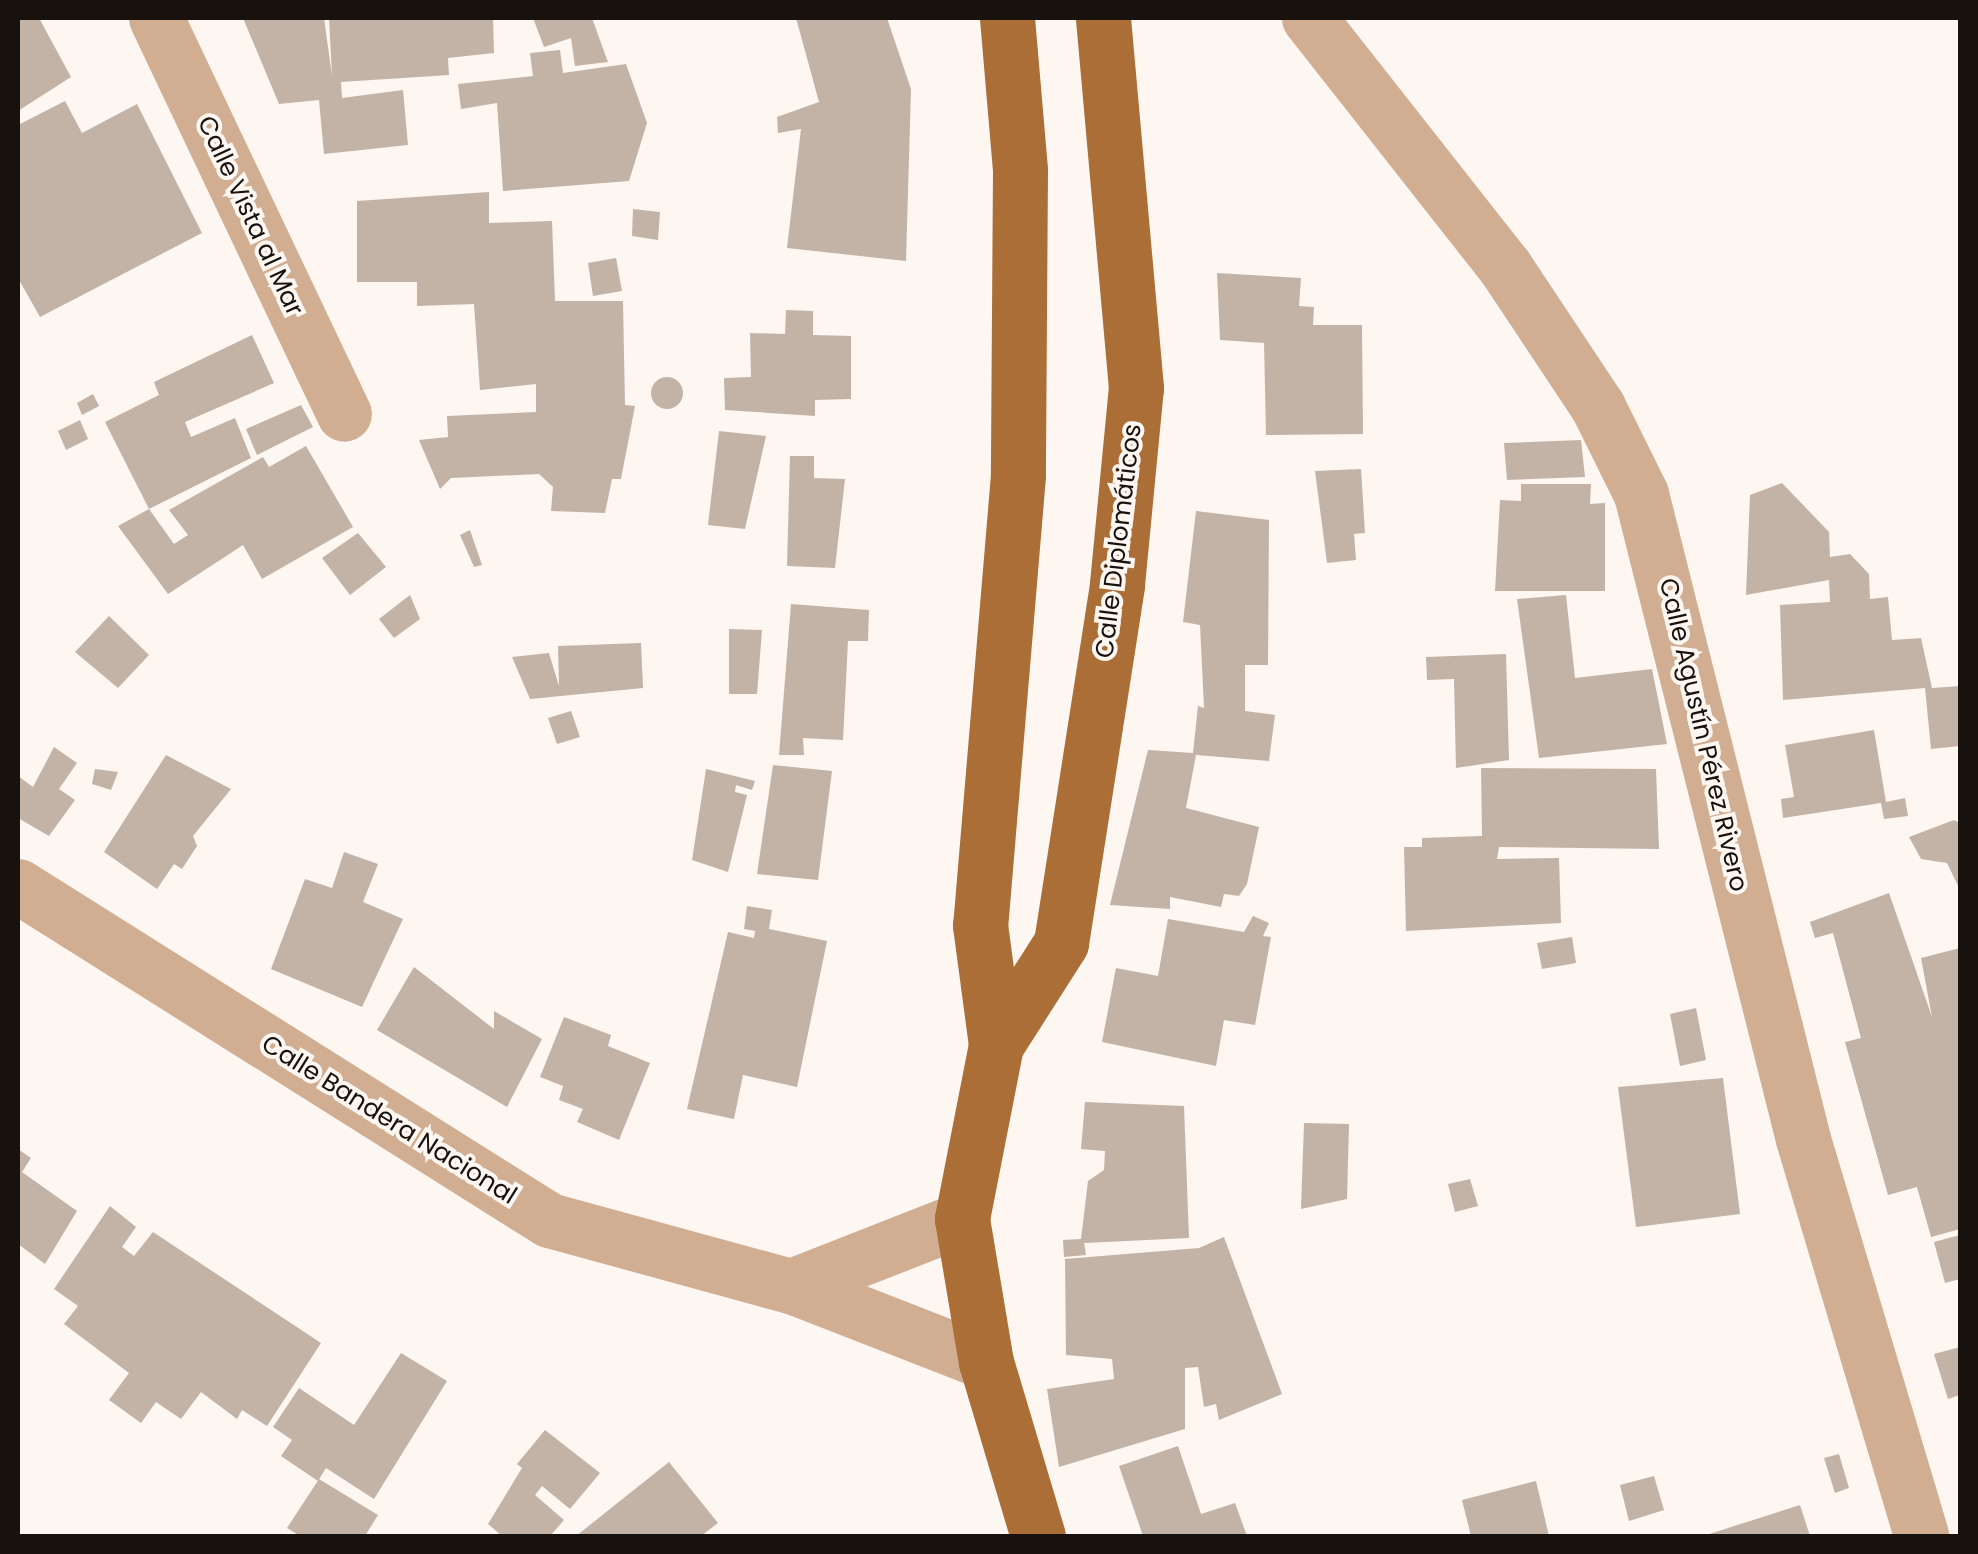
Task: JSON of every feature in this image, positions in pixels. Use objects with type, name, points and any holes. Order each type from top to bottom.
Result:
[{"type":"main road","name":"Calle Diplomáticos","points":[[1007,18],[1023,310],[1018,475],[980,924],[996,1044],[962,1219],[986,1362],[1038,1536]]},
{"type":"main road","name":"Calle Diplomáticos","points":[[996,1044],[1061,943],[1117,584],[1136,388],[1103,18]]},
{"type":"street","name":"Calle Vista al Mar","points":[[156,18],[344,414]]},
{"type":"street","name":"Calle Agustín Pérez Rivero","points":[[1308,18],[1506,267],[1598,407],[1641,494],[1803,1139],[1921,1536]]},
{"type":"street","name":"Calle Bandera Nacional","points":[[18,886],[549,1220],[791,1286],[986,1362]]},
{"type":"street","points":[[791,1286],[962,1219]]},
{"type":"building","points":[[18,18],[39,18],[71,77],[18,111]]},
{"type":"building","points":[[243,18],[324,18],[332,76],[329,18],[493,18],[494,53],[448,58],[449,75],[341,82],[342,98],[403,90],[408,145],[324,154],[319,100],[279,104]]},
{"type":"building","points":[[533,18],[592,18],[608,62],[575,66],[571,38],[544,47]]},
{"type":"building","points":[[796,18],[887,18],[911,89],[906,261],[787,248],[801,129],[778,133],[777,117],[819,102]]},
{"type":"building","points":[[560,50],[563,73],[626,64],[647,123],[629,181],[503,191],[497,103],[461,109],[458,84],[533,76],[530,53]]},
{"type":"building","points":[[65,101],[82,133],[137,104],[202,233],[40,317],[18,278],[18,125]]},
{"type":"building","points":[[489,192],[489,223],[552,221],[555,301],[623,301],[625,405],[635,406],[621,479],[612,479],[605,513],[551,511],[553,487],[539,474],[451,478],[440,489],[419,440],[448,437],[447,416],[536,412],[536,384],[480,390],[474,304],[417,306],[417,282],[357,282],[357,201]]},
{"type":"building","points":[[633,209],[660,212],[658,240],[632,236]]},
{"type":"building","points":[[616,258],[622,291],[593,296],[588,263]]},
{"type":"building","points":[[1217,273],[1301,278],[1299,306],[1314,307],[1313,325],[1362,325],[1363,434],[1266,435],[1264,343],[1220,340]]},
{"type":"building","points":[[786,310],[813,311],[813,335],[851,336],[851,399],[815,400],[815,416],[725,410],[724,378],[751,377],[750,333],[785,334]]},
{"type":"building","points":[[252,335],[274,383],[185,422],[191,437],[235,418],[251,458],[149,509],[105,422],[159,395],[154,382]]},
{"type":"building","points":[[667,377],[678,382],[683,393],[678,404],[667,409],[656,404],[651,393],[656,382]]},
{"type":"building","points":[[93,394],[99,406],[82,415],[77,403]]},
{"type":"building","points":[[301,405],[313,427],[257,455],[246,429]]},
{"type":"building","points":[[80,420],[88,439],[66,450],[58,431]]},
{"type":"building","points":[[719,431],[766,436],[745,529],[708,525]]},
{"type":"building","points":[[1581,440],[1585,477],[1507,480],[1504,443]]},
{"type":"building","points":[[306,446],[353,527],[262,579],[243,545],[168,594],[118,526],[149,509],[174,544],[188,535],[169,510],[263,457],[269,467]]},
{"type":"building","points":[[790,456],[814,456],[814,478],[845,479],[835,568],[787,566]]},
{"type":"building","points":[[1361,469],[1365,533],[1354,534],[1356,560],[1327,563],[1315,471]]},
{"type":"building","points":[[1782,483],[1829,532],[1830,557],[1850,554],[1869,574],[1870,599],[1888,597],[1892,640],[1921,638],[1932,688],[1960,686],[1960,746],[1931,749],[1925,688],[1783,700],[1780,605],[1830,602],[1829,580],[1746,595],[1750,495]]},
{"type":"building","points":[[1521,484],[1591,484],[1590,504],[1605,503],[1605,591],[1495,591],[1500,500],[1521,501]]},
{"type":"building","points":[[1196,511],[1269,520],[1268,665],[1245,665],[1245,711],[1275,715],[1269,761],[1196,755],[1186,808],[1259,827],[1247,884],[1239,896],[1224,894],[1221,907],[1170,897],[1170,909],[1110,905],[1148,750],[1193,753],[1198,706],[1204,708],[1200,625],[1183,622]]},
{"type":"building","points":[[470,530],[482,565],[474,567],[460,535]]},
{"type":"building","points":[[358,533],[386,567],[350,595],[322,558]]},
{"type":"building","points":[[410,595],[420,619],[394,638],[379,619]]},
{"type":"building","points":[[1566,595],[1575,678],[1652,669],[1667,744],[1539,758],[1517,599]]},
{"type":"building","points":[[791,604],[869,610],[868,641],[848,641],[843,740],[803,738],[804,755],[779,755]]},
{"type":"building","points":[[109,616],[149,655],[118,688],[75,652]]},
{"type":"building","points":[[729,629],[762,630],[757,694],[729,694]]},
{"type":"building","points":[[641,643],[643,688],[530,699],[512,657],[549,653],[559,686],[558,646]]},
{"type":"building","points":[[1506,654],[1509,760],[1456,768],[1454,679],[1427,680],[1426,657]]},
{"type":"building","points":[[571,711],[580,737],[557,744],[548,718]]},
{"type":"building","points":[[1874,730],[1886,802],[1905,798],[1908,816],[1884,819],[1881,803],[1783,818],[1781,799],[1794,797],[1785,745]]},
{"type":"building","points":[[54,747],[77,763],[59,789],[75,800],[49,836],[18,818],[18,776],[33,787]]},
{"type":"building","points":[[166,755],[231,789],[193,836],[197,846],[182,869],[174,864],[157,889],[104,852]]},
{"type":"building","points":[[773,765],[832,771],[818,880],[757,874]]},
{"type":"building","points":[[1481,768],[1656,769],[1659,849],[1499,847],[1497,859],[1559,858],[1561,923],[1406,931],[1404,847],[1422,847],[1422,838],[1482,836]]},
{"type":"building","points":[[95,769],[118,772],[111,790],[92,784]]},
{"type":"building","points":[[706,769],[755,781],[752,790],[736,785],[735,792],[747,795],[728,872],[692,860]]},
{"type":"building","points":[[1954,820],[1960,823],[1960,890],[1947,863],[1921,859],[1909,837]]},
{"type":"building","points":[[344,852],[378,864],[363,902],[403,919],[362,1007],[271,969],[305,879],[332,888]]},
{"type":"building","points":[[1889,893],[1932,1017],[1921,958],[1960,948],[1960,1229],[1931,1237],[1917,1187],[1888,1195],[1845,1042],[1861,1038],[1833,933],[1815,938],[1810,922]]},
{"type":"building","points":[[747,906],[772,910],[769,929],[827,941],[797,1087],[743,1075],[734,1119],[687,1109],[728,932],[754,938],[755,931],[744,929]]},
{"type":"building","points":[[1253,916],[1269,923],[1263,936],[1271,937],[1255,1025],[1224,1020],[1216,1066],[1102,1042],[1116,968],[1158,976],[1168,919],[1244,932]]},
{"type":"building","points":[[1572,937],[1576,963],[1542,969],[1537,943]]},
{"type":"building","points":[[414,967],[494,1029],[494,1011],[542,1039],[507,1107],[377,1030]]},
{"type":"building","points":[[1696,1008],[1706,1060],[1680,1066],[1670,1014]]},
{"type":"building","points":[[564,1017],[611,1035],[608,1046],[650,1063],[619,1140],[577,1122],[583,1109],[559,1100],[563,1086],[540,1077]]},
{"type":"building","points":[[1723,1078],[1740,1214],[1636,1227],[1618,1087]]},
{"type":"building","points":[[1085,1102],[1184,1106],[1189,1238],[1084,1243],[1086,1255],[1064,1257],[1063,1240],[1081,1239],[1088,1181],[1104,1170],[1105,1151],[1081,1149]]},
{"type":"building","points":[[1304,1123],[1349,1124],[1347,1199],[1301,1209]]},
{"type":"building","points":[[18,1149],[31,1158],[22,1172],[77,1211],[45,1264],[18,1244]]},
{"type":"building","points":[[1470,1179],[1478,1206],[1455,1212],[1448,1184]]},
{"type":"building","points":[[110,1206],[136,1227],[122,1247],[134,1256],[153,1232],[321,1343],[267,1426],[242,1410],[237,1419],[201,1392],[181,1419],[156,1402],[141,1423],[109,1400],[129,1373],[64,1324],[78,1306],[54,1289]]},
{"type":"building","points":[[1960,1235],[1960,1279],[1945,1283],[1934,1242]]},
{"type":"building","points":[[1224,1237],[1282,1394],[1219,1420],[1216,1404],[1204,1407],[1198,1367],[1185,1368],[1185,1429],[1059,1467],[1047,1389],[1114,1379],[1112,1359],[1066,1355],[1065,1259],[1199,1248]]},
{"type":"building","points":[[1960,1347],[1960,1395],[1948,1399],[1934,1354]]},
{"type":"building","points":[[401,1353],[447,1381],[374,1499],[326,1468],[318,1481],[281,1456],[292,1440],[273,1427],[299,1388],[354,1425]]},
{"type":"building","points":[[545,1430],[600,1473],[570,1509],[542,1486],[535,1495],[564,1520],[550,1536],[502,1536],[488,1524],[522,1468],[517,1464]]},
{"type":"building","points":[[1178,1446],[1201,1514],[1235,1503],[1247,1536],[1143,1536],[1119,1466]]},
{"type":"building","points":[[1839,1454],[1849,1488],[1835,1493],[1824,1458]]},
{"type":"building","points":[[669,1462],[718,1523],[701,1536],[576,1536]]},
{"type":"building","points":[[1654,1476],[1664,1510],[1629,1521],[1620,1485]]},
{"type":"building","points":[[319,1479],[378,1515],[365,1536],[300,1536],[287,1528]]},
{"type":"building","points":[[1536,1481],[1549,1536],[1471,1536],[1462,1500]]},
{"type":"building","points":[[1800,1505],[1810,1536],[1703,1536]]}]
